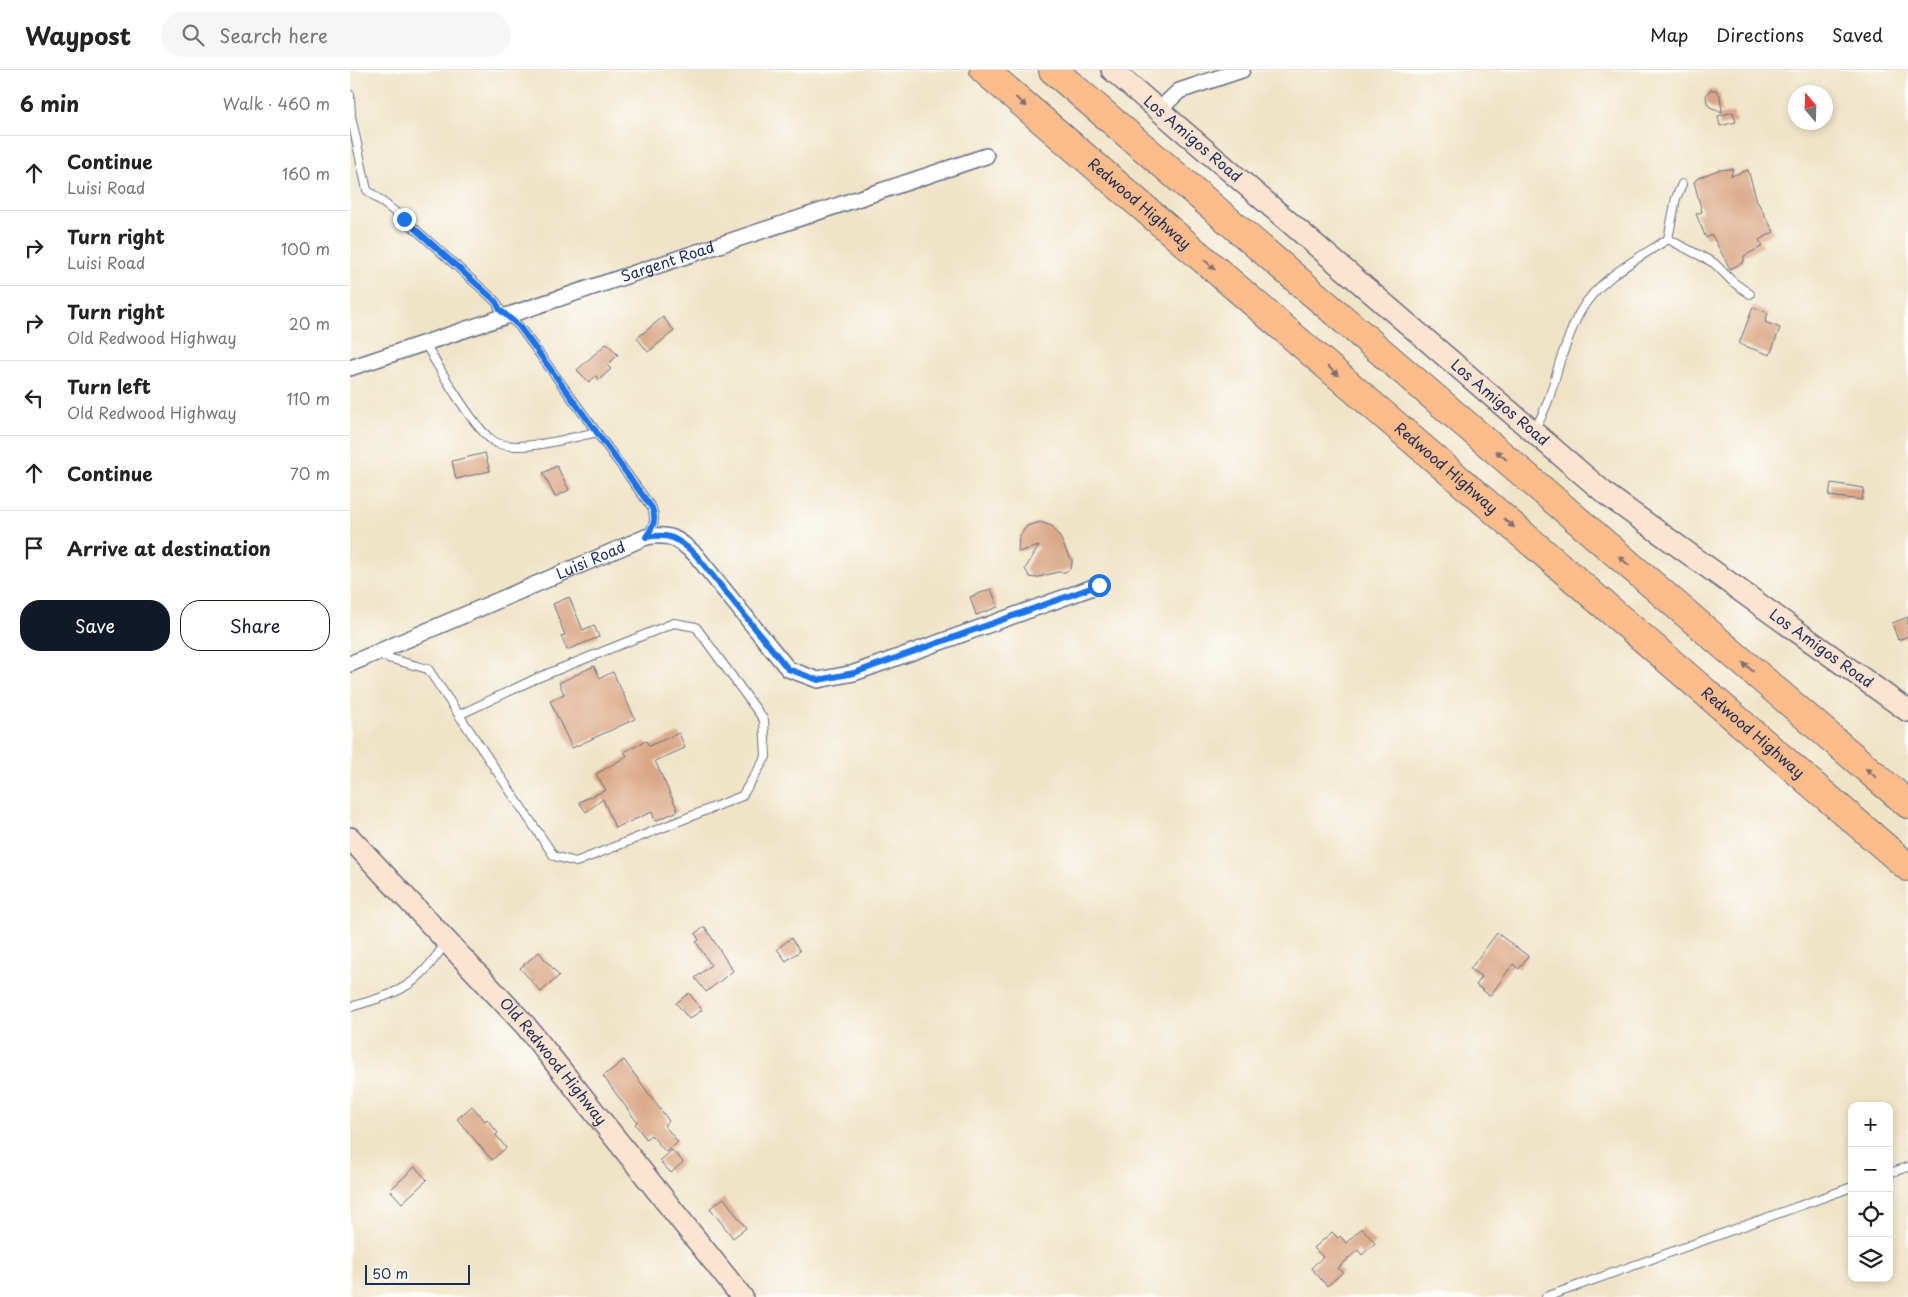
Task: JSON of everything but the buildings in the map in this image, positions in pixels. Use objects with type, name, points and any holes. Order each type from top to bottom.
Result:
[{"type":"highway","name":"Redwood Highway","points":[[984,70],[1908,867]]},
{"type":"highway","points":[[1053,70],[1908,804]]},
{"type":"street","name":"Los Amigos Road","points":[[1112,70],[1607,495],[1908,711]]},
{"type":"street","points":[[1159,110],[1179,91],[1242,70]]},
{"type":"street","name":"Sargent Road","points":[[350,368],[986,156]]},
{"type":"street","name":"Luisi Road","points":[[350,664],[646,537],[656,535],[678,539],[695,554],[788,669],[818,680],[854,673],[1099,585]]},
{"type":"street","name":"Old Redwood Highway","points":[[350,838],[526,1025],[742,1297]]},
{"type":"lane","points":[[350,95],[351,116],[367,190],[404,219],[491,297],[506,316],[519,326],[652,508],[655,520],[653,528],[646,537]]},
{"type":"lane","points":[[1533,431],[1547,407],[1568,340],[1580,311],[1605,282],[1668,239],[1676,198],[1682,184]]},
{"type":"lane","points":[[1668,239],[1714,263],[1733,282],[1750,294]]},
{"type":"lane","points":[[425,343],[443,378],[486,436],[498,444],[513,446],[547,443],[597,432]]},
{"type":"lane","points":[[375,654],[428,669],[458,715],[554,856],[576,862],[742,796],[766,757],[764,720],[696,627],[674,623],[537,678],[458,715]]},
{"type":"lane","points":[[350,1007],[379,999],[406,986],[421,974],[448,941]]},
{"type":"lane","points":[[1893,1172],[1908,1167]]},
{"type":"lane","points":[[1546,1297],[1848,1188]]},
{"type":"route","points":[[404,219],[491,297],[500,310],[519,326],[652,508],[655,520],[653,528],[646,537],[656,535],[678,539],[695,554],[788,669],[818,680],[854,673],[1099,585]]}]
